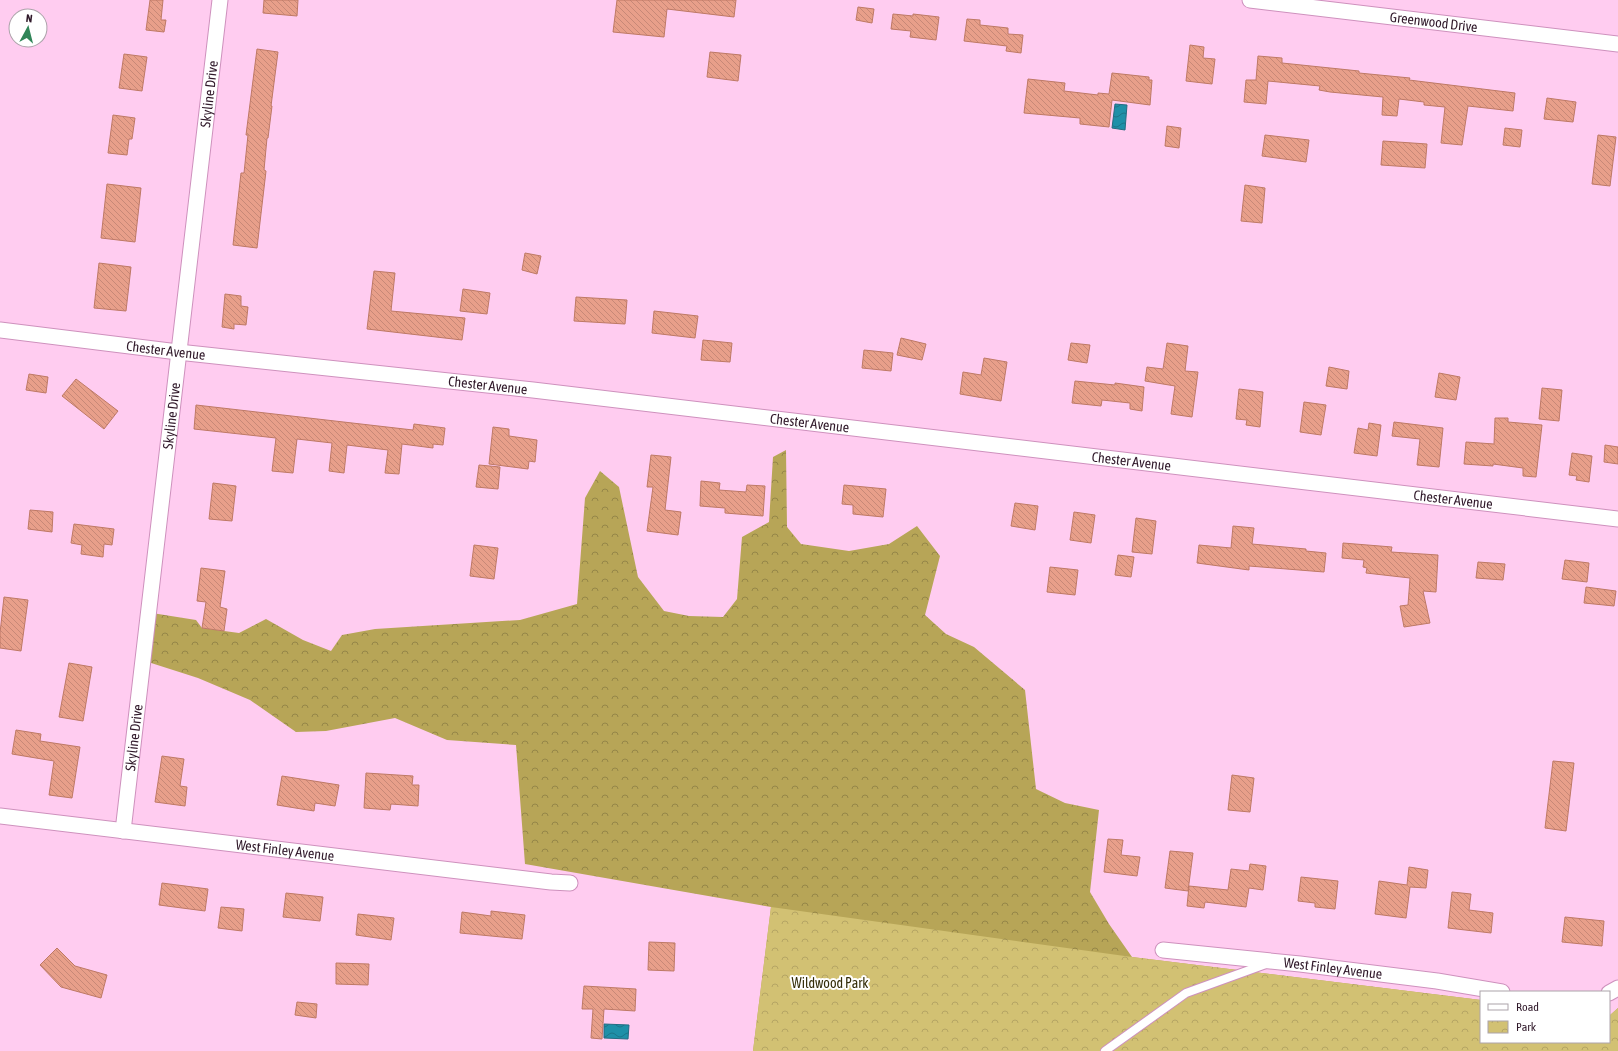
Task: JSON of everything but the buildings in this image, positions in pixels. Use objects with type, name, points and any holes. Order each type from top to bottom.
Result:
[{"type":"street","name":"Skyline Drive","points":[[123,831],[220,0]]},
{"type":"street","name":"Greenwood Drive","points":[[1250,0],[1340,5],[1618,44]]},
{"type":"street","name":"Chester Avenue","points":[[0,330],[178,352],[533,390],[1618,520]]},
{"type":"street","name":"West Finley Avenue","points":[[0,816],[551,882],[570,883]]},
{"type":"street","name":"West Finley Avenue","points":[[1163,950],[1300,964],[1437,981],[1496,991]]},
{"type":"lane","points":[[1105,1051],[1186,993],[1272,962]]},
{"type":"green space","points":[[786,450],[787,527],[801,544],[849,551],[889,544],[917,526],[940,556],[925,615],[946,634],[974,647],[1025,690],[1036,789],[1065,803],[1099,810],[1090,892],[1109,924],[1132,957],[1480,1000],[1480,1043],[1610,1043],[1610,1015],[1618,1008],[1618,1051],[753,1051],[771,907],[525,864],[516,745],[447,740],[395,718],[326,731],[296,732],[250,700],[198,678],[148,662],[152,613],[196,620],[202,628],[239,633],[266,619],[303,640],[331,651],[342,635],[375,629],[520,620],[577,604],[585,498],[600,471],[619,487],[638,577],[664,611],[689,616],[723,617],[737,599],[742,537],[769,522],[773,457]]},
{"type":"green space","name":"Wildwood Park","points":[[771,907],[1132,957],[1480,1000],[1480,1043],[1610,1043],[1610,1015],[1618,1008],[1618,1051],[753,1051]]},
{"type":"water","points":[[1115,104],[1127,105],[1125,130],[1112,128]]},
{"type":"water","points":[[604,1024],[629,1025],[628,1039],[604,1038]]}]
